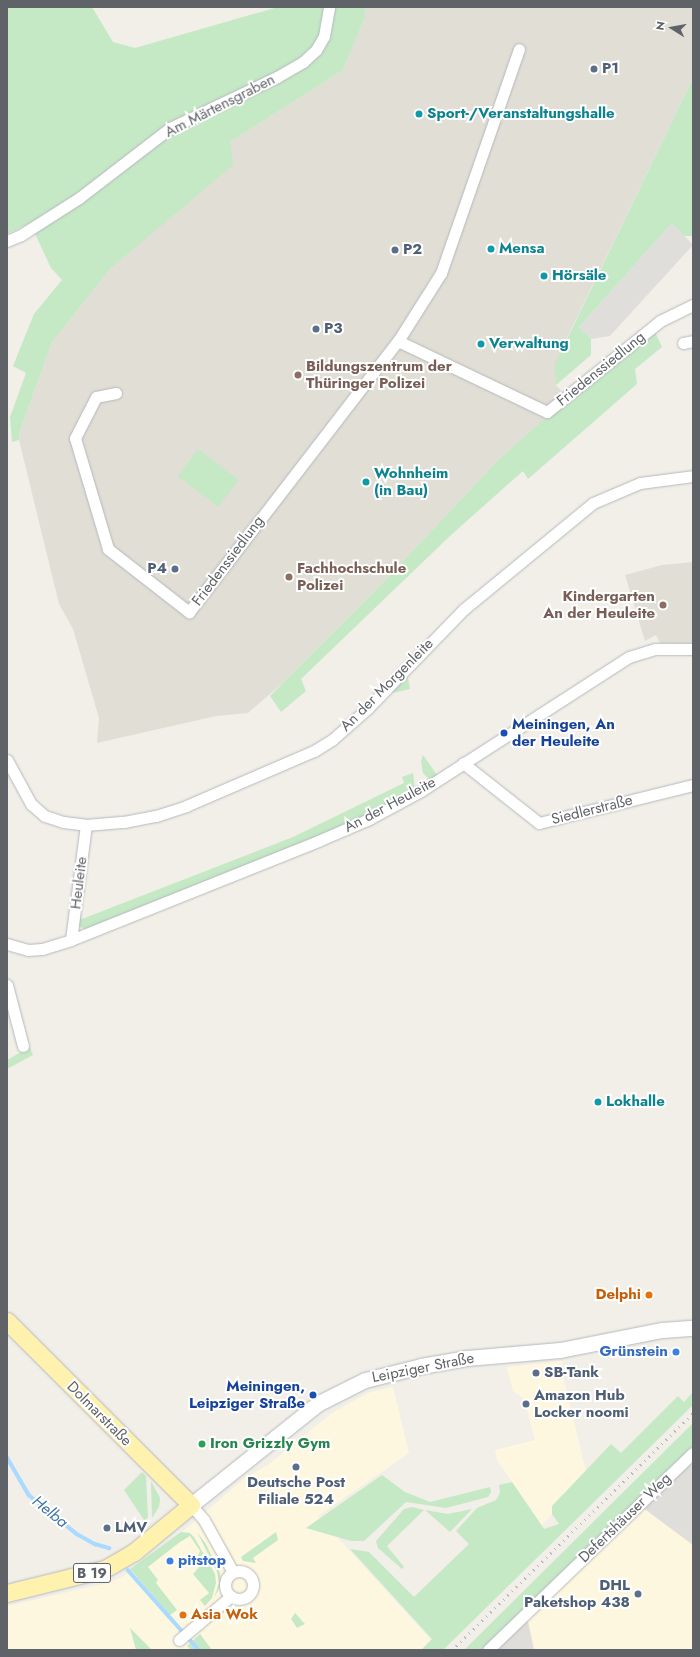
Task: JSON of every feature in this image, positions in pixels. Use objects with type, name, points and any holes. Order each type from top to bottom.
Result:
[{"type":"main road","name":"Dolmarstraße","points":[[7,1321],[191,1505]]},
{"type":"main road","name":"Leipziger Straße","points":[[7,1593],[104,1569],[134,1552],[319,1403],[365,1380],[420,1366],[467,1358],[560,1350],[662,1330],[693,1328]]},
{"type":"street","name":"Am Märtensgraben","points":[[7,241],[21,235],[79,198],[170,128],[277,77],[302,62],[316,50],[324,36],[329,7]]},
{"type":"street","name":"Friedenssiedlung","points":[[116,393],[96,397],[75,438],[108,549],[190,612],[398,341],[441,273],[519,49]]},
{"type":"street","name":"Friedenssiedlung","points":[[398,341],[512,393],[547,412],[660,321],[693,305]]},
{"type":"street","name":"An der Morgenleite","points":[[7,760],[26,796],[38,810],[46,816],[63,822],[86,825],[142,820],[180,808],[324,745],[368,708],[464,609],[582,511],[606,495],[640,482],[693,476]]},
{"type":"street","name":"An der Heuleite","points":[[7,944],[28,950],[42,949],[71,940],[369,819],[421,791],[629,657],[655,649],[693,649]]},
{"type":"street","name":"Siedlerstraße","points":[[463,763],[539,823],[693,785]]},
{"type":"street","name":"Heuleite","points":[[71,940],[86,825]]},
{"type":"street","points":[[7,985],[23,1046]]},
{"type":"street","name":"Defertshäuser Weg","points":[[488,1650],[693,1453]]},
{"type":"street","points":[[191,1505],[204,1520],[233,1572]]},
{"type":"street","points":[[179,1640],[230,1596],[243,1598],[250,1594],[253,1586],[249,1574],[240,1570],[233,1572],[225,1584],[230,1596]]},
{"type":"shaded area","name":"Bildungszentrum der Thüringer Polizei","points":[[364,7],[693,7],[693,78],[565,342],[556,385],[571,401],[534,428],[498,460],[374,592],[284,682],[248,713],[216,716],[97,743],[99,718],[73,629],[59,604],[19,440],[20,431],[52,342],[110,269],[167,220],[230,142],[343,70],[366,15]]},
{"type":"shaded area","points":[[672,223],[693,245],[610,336],[591,339],[579,327]]},
{"type":"shaded area","name":"Kindergarten An der Heuleite","points":[[693,562],[693,643],[660,643],[656,635],[645,641],[625,575],[662,565]]},
{"type":"shaded area","points":[[562,1361],[563,1376],[586,1472],[552,1506],[552,1514],[542,1525],[497,1460],[495,1450],[535,1440],[524,1399],[513,1391],[507,1367]]},
{"type":"shaded area","points":[[393,1387],[409,1453],[318,1516],[431,1640],[421,1650],[7,1650],[7,1606],[108,1583],[122,1577],[174,1539],[245,1478],[269,1464],[332,1413],[368,1393]]},
{"type":"shaded area","points":[[688,1463],[693,1467],[693,1545],[642,1507]]},
{"type":"shaded area","points":[[642,1507],[693,1545],[693,1650],[534,1650],[527,1617]]},
{"type":"shaded area","points":[[527,1617],[534,1650],[494,1650]]},
{"type":"green space","points":[[7,7],[92,7],[113,42],[135,48],[278,7],[364,7],[366,15],[343,70],[230,142],[233,165],[110,269],[52,342],[20,431],[19,440],[12,442],[10,417],[26,373],[13,366],[34,314],[62,280],[51,268],[30,223],[7,234]]},
{"type":"green space","points":[[693,78],[693,236],[684,236],[672,223],[579,327],[591,339],[591,355],[556,385],[555,364]]},
{"type":"green space","points":[[655,332],[662,347],[635,369],[637,384],[528,479],[523,471],[451,535],[301,679],[306,691],[281,712],[270,696],[374,592],[498,460],[534,428]]},
{"type":"green space","points":[[198,449],[239,480],[218,507],[178,476]]},
{"type":"green space","points":[[407,673],[410,689],[392,693],[391,691],[404,680]]},
{"type":"green space","points":[[423,755],[437,775],[430,780],[423,773],[421,761]]},
{"type":"green space","points":[[413,773],[415,790],[354,822],[85,929],[78,926],[76,915],[82,919],[293,837],[404,783],[402,777]]},
{"type":"green space","points":[[30,1047],[33,1055],[7,1069],[7,1060]]},
{"type":"green space","points":[[693,1392],[693,1405],[443,1650],[421,1650],[432,1639],[350,1549],[369,1552],[414,1597],[469,1544],[456,1531],[477,1508],[496,1500],[500,1493],[499,1485],[512,1482],[544,1529],[559,1524],[552,1514],[552,1506],[611,1444],[621,1453],[678,1396],[684,1402]]},
{"type":"green space","points":[[693,1423],[693,1446],[482,1650],[464,1650]]},
{"type":"green space","points":[[142,1472],[146,1476],[148,1518],[144,1520],[124,1490]]},
{"type":"green space","points":[[382,1475],[405,1492],[430,1502],[490,1487],[491,1492],[488,1497],[446,1508],[406,1502],[364,1541],[351,1541],[306,1528]]},
{"type":"green space","points":[[151,1481],[160,1498],[159,1507],[152,1518]]},
{"type":"green space","points":[[412,1507],[424,1510],[387,1546],[404,1567],[402,1569],[378,1548],[376,1541],[404,1509]]},
{"type":"green space","points":[[472,1509],[450,1532],[425,1510],[448,1514]]},
{"type":"green space","points":[[181,1532],[190,1533],[194,1537],[215,1574],[216,1583],[212,1598],[205,1606],[200,1600],[209,1593],[193,1574],[199,1567],[195,1562],[200,1551],[190,1536],[180,1542],[148,1567],[158,1580],[156,1583],[177,1610],[170,1615],[130,1569]]},
{"type":"green space","points":[[197,1532],[206,1544],[220,1573],[221,1585],[214,1598],[219,1583],[217,1572]]},
{"type":"green space","points":[[276,1532],[278,1540],[253,1558],[256,1563],[243,1561],[241,1557]]},
{"type":"green space","points":[[295,1613],[305,1624],[297,1628],[291,1619]]},
{"type":"green space","points":[[130,1628],[152,1650],[136,1650]]},
{"type":"green space","points":[[200,1634],[212,1650],[191,1650],[187,1646]]},
{"type":"waterway","name":"Helba","points":[[7,1457],[29,1495],[77,1534],[95,1544],[109,1548]]},
{"type":"waterway","name":"Helba","points":[[128,1570],[199,1650]]},
{"type":"railway","points":[[452,1650],[693,1413]]},
{"type":"place","name":"P1","points":[[594,69]]},
{"type":"place","name":"Sport-/Veranstaltungshalle","points":[[419,114]]},
{"type":"place","name":"Mensa","points":[[491,249]]},
{"type":"place","name":"P2","points":[[395,250]]},
{"type":"place","name":"Hörsäle","points":[[544,276]]},
{"type":"place","name":"P3","points":[[316,329]]},
{"type":"place","name":"Verwaltung","points":[[481,344]]},
{"type":"place","name":"Bildungszentrum der Thüringer Polizei","points":[[298,375]]},
{"type":"place","name":"Wohnheim (in Bau)","points":[[366,482]]},
{"type":"place","name":"P4","points":[[175,569]]},
{"type":"place","name":"Fachhochschule Polizei","points":[[289,577]]},
{"type":"place","name":"Kindergarten An der Heuleite","points":[[663,605]]},
{"type":"place","name":"Meiningen, An der Heuleite","points":[[504,733]]},
{"type":"place","name":"Lokhalle","points":[[598,1102]]},
{"type":"place","name":"Delphi","points":[[649,1295]]},
{"type":"place","name":"Grünstein","points":[[676,1352]]},
{"type":"place","name":"SB-Tank","points":[[536,1373]]},
{"type":"place","name":"Meiningen, Leipziger Straße","points":[[313,1395]]},
{"type":"place","name":"Amazon Hub Locker noomi","points":[[526,1404]]},
{"type":"place","name":"Iron Grizzly Gym","points":[[202,1444]]},
{"type":"place","name":"Deutsche Post Filiale 524","points":[[296,1467]]},
{"type":"place","name":"LMV","points":[[107,1528]]},
{"type":"place","name":"pitstop","points":[[170,1561]]},
{"type":"place","name":"DHL Paketshop 438","points":[[638,1594]]},
{"type":"place","name":"Asia Wok","points":[[183,1615]]}]
